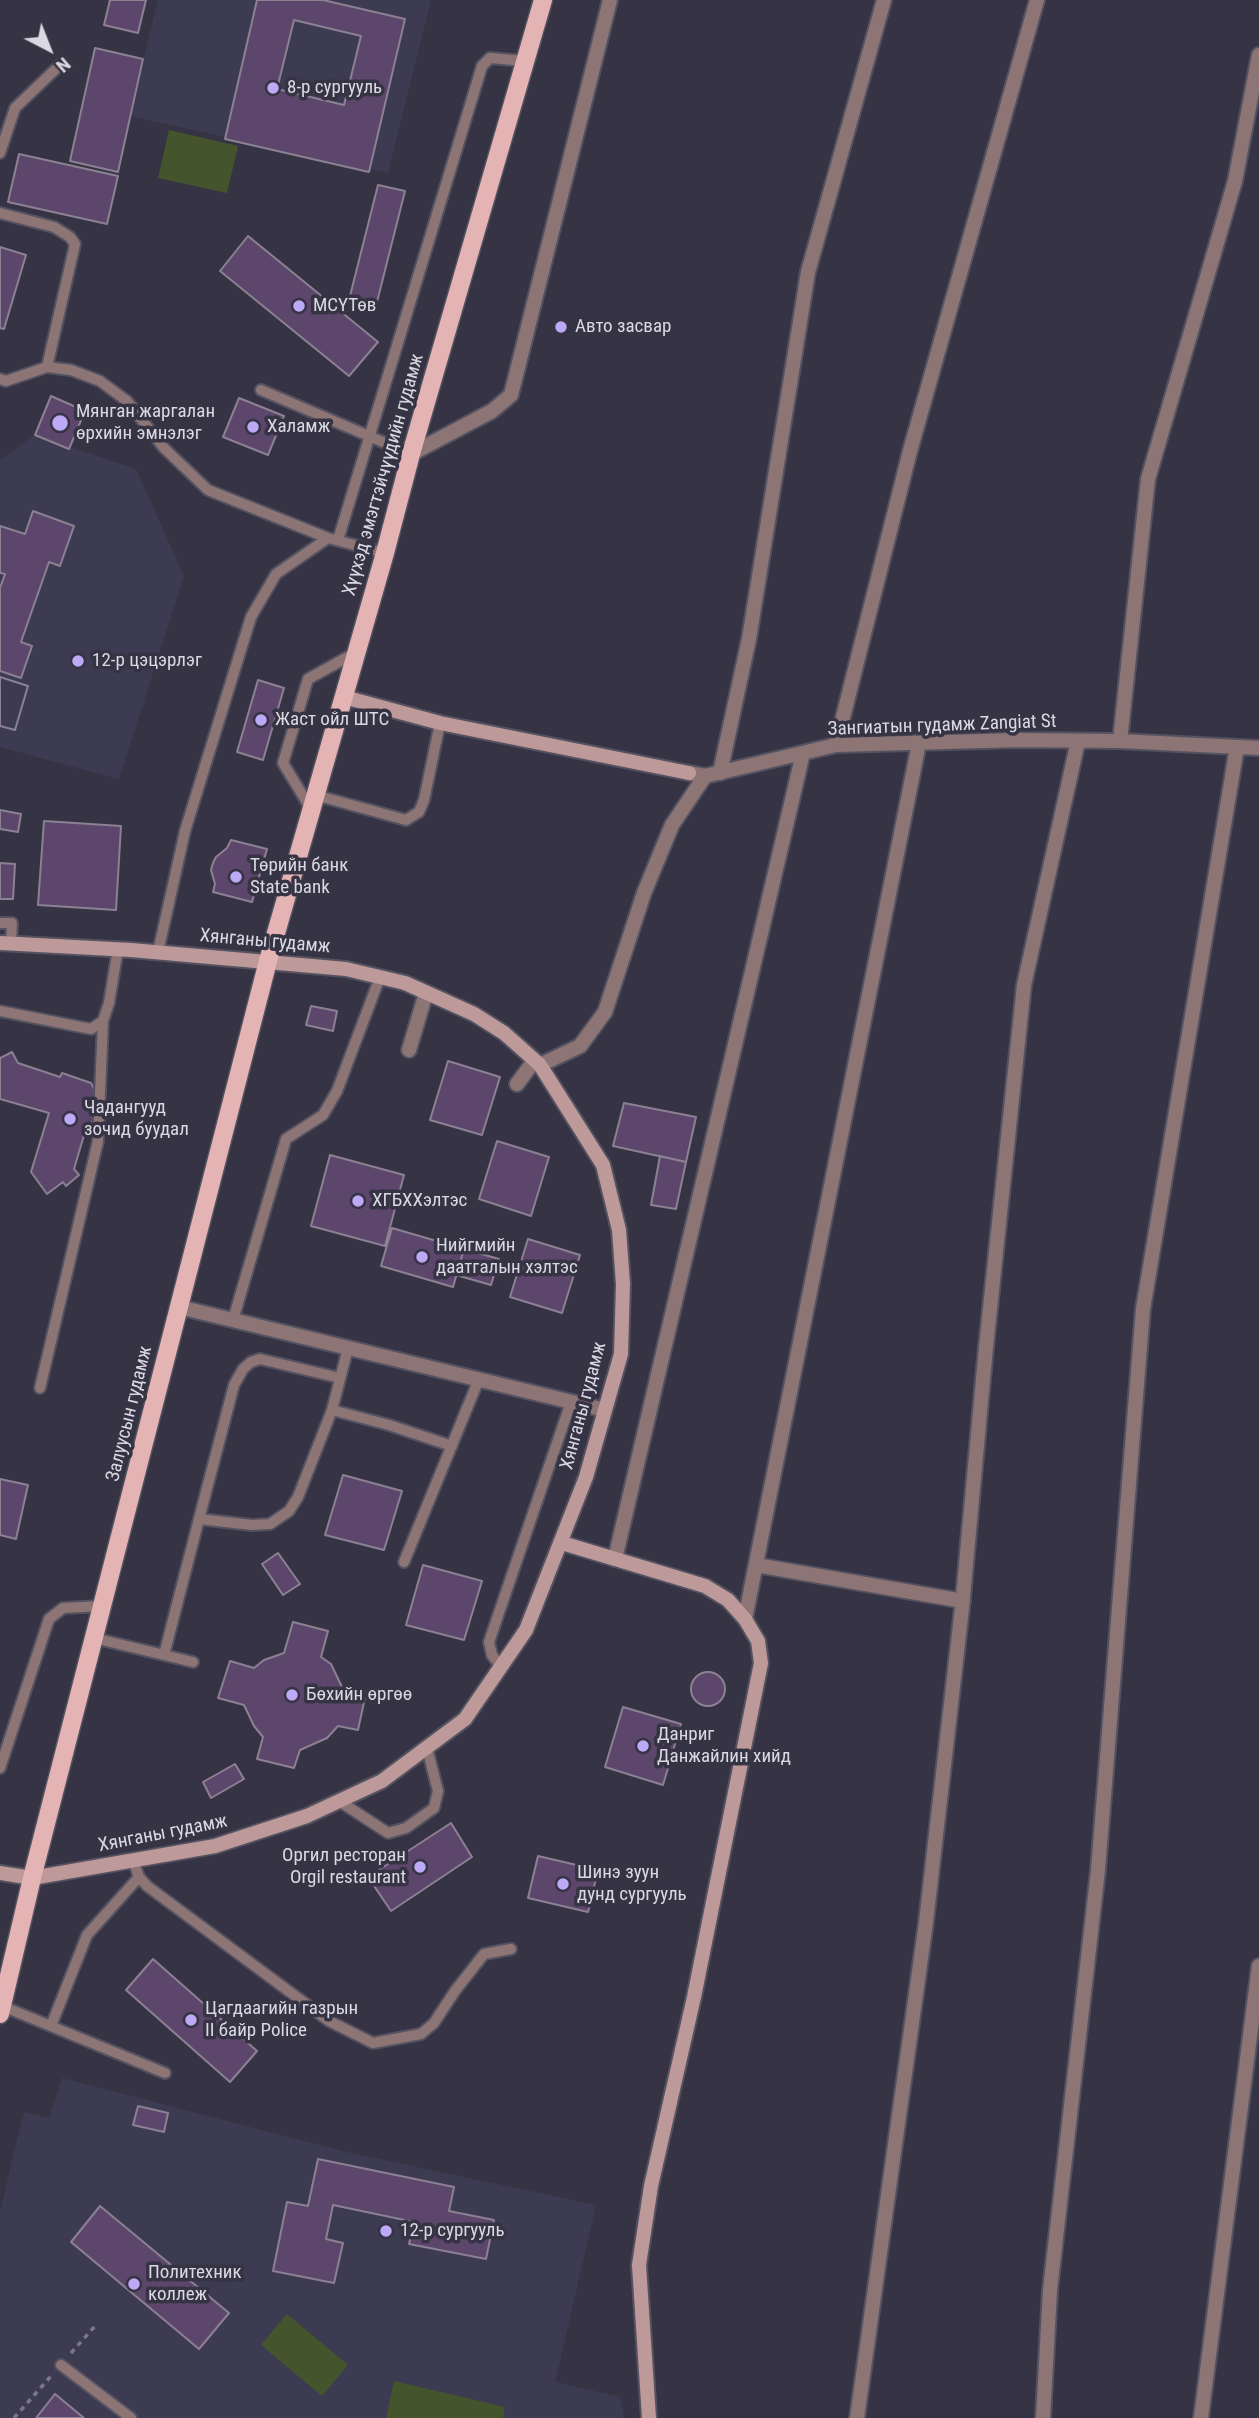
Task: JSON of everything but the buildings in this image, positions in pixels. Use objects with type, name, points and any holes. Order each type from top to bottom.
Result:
[{"type":"main road","name":"Хүүхэд эмэгтэйчүүдийн гудамж","points":[[268,961],[543,0]]},
{"type":"main road","name":"Зангиатын гудамж Zangiat St","points":[[344,697],[440,723],[689,773]]},
{"type":"main road","name":"Хянганы гудамж","points":[[0,1873],[32,1878],[215,1846],[307,1816],[382,1781],[465,1719],[526,1630],[586,1477],[621,1354],[623,1284],[619,1230],[603,1165],[537,1063],[485,1020],[405,983],[346,969],[118,949],[5,944]]},
{"type":"main road","name":"Залуусын гудамж","points":[[1,2010],[93,1638],[268,961]]},
{"type":"main road","points":[[562,1542],[705,1586],[728,1600],[746,1619],[758,1641],[761,1664],[694,1997],[650,2186],[639,2265],[649,2418]]},
{"type":"street","points":[[411,454],[492,411],[511,395],[610,0]]},
{"type":"street","points":[[720,772],[749,639],[808,272],[884,0]]},
{"type":"street","points":[[836,745],[909,451],[1037,0]]},
{"type":"street","points":[[1121,741],[1148,479],[1235,181],[1259,55]]},
{"type":"street","points":[[857,2418],[926,1923],[963,1601],[987,1333],[1024,985],[1078,741]]},
{"type":"street","name":"Зангиатын гудамж Zangiat St","points":[[689,773],[705,776],[836,745],[1121,741],[1259,748]]},
{"type":"street","points":[[746,1619],[919,743]]},
{"type":"street","points":[[1043,2418],[1050,2290],[1098,1870],[1143,1309],[1237,747]]},
{"type":"street","points":[[615,1559],[803,753]]},
{"type":"street","points":[[516,1084],[537,1063],[580,1046],[605,1012],[644,893],[672,825],[705,776]]},
{"type":"street","points":[[409,1050],[426,993]]},
{"type":"street","points":[[179,1307],[605,1410]]},
{"type":"street","points":[[756,1564],[963,1601]]},
{"type":"street","points":[[1201,2418],[1259,1966]]},
{"type":"lane","points":[[158,952],[185,831],[251,617],[276,574],[333,539],[370,437],[482,66],[490,58],[525,61]]},
{"type":"lane","points":[[0,153],[15,108],[61,64]]},
{"type":"lane","points":[[0,213],[54,227],[70,237],[75,244],[47,367]]},
{"type":"lane","points":[[0,379],[6,381],[47,367],[71,370],[100,382],[127,401],[164,448],[208,490],[333,539],[385,553]]},
{"type":"lane","points":[[261,390],[411,454]]},
{"type":"lane","points":[[355,653],[308,679],[283,763],[313,802],[406,820],[419,812],[424,800],[440,723]]},
{"type":"lane","points":[[0,923],[12,923],[5,944]]},
{"type":"lane","points":[[40,1388],[98,1141],[103,1021],[109,1003],[118,949]]},
{"type":"lane","points":[[233,1320],[286,1139],[323,1115],[337,1090],[380,977]]},
{"type":"lane","points":[[0,1011],[91,1029],[103,1021]]},
{"type":"lane","points":[[199,1519],[252,1525],[270,1524],[289,1511],[298,1497],[332,1410],[348,1348]]},
{"type":"lane","points":[[164,1655],[234,1385],[243,1369],[260,1359],[340,1378]]},
{"type":"lane","points":[[404,1562],[480,1379]]},
{"type":"lane","points":[[501,1667],[492,1655],[489,1642],[571,1402]]},
{"type":"lane","points":[[332,1410],[452,1446]]},
{"type":"lane","points":[[0,1768],[49,1619],[63,1608],[102,1606]]},
{"type":"lane","points":[[93,1638],[193,1662]]},
{"type":"lane","points":[[339,1801],[388,1833],[406,1828],[433,1808],[438,1791],[427,1748]]},
{"type":"lane","points":[[134,1860],[139,1877],[146,1886],[329,2021],[373,2043],[421,2034],[434,2023],[484,1954],[511,1949]]},
{"type":"lane","points":[[51,2026],[87,1935],[139,1877]]},
{"type":"lane","points":[[1,2010],[51,2026],[165,2073]]},
{"type":"lane","points":[[61,2365],[131,2418]]},
{"type":"shaded area","name":"8-р сургууль","points":[[158,0],[431,0],[388,173],[130,116]]},
{"type":"shaded area","name":"12-р цэцэрлэг","points":[[35,435],[136,469],[184,576],[119,779],[0,747],[0,460]]},
{"type":"shaded area","points":[[62,2078],[346,2152],[596,2205],[555,2382],[620,2397],[624,2418],[0,2418],[0,2211],[24,2112],[49,2118]]},
{"type":"green space","points":[[169,130],[238,146],[227,193],[158,178]]},
{"type":"green space","points":[[287,2314],[348,2365],[322,2396],[261,2345]]},
{"type":"green space","points":[[394,2381],[505,2407],[503,2418],[386,2418]]},
{"type":"place","name":"8-р сургууль","points":[[273,88]]},
{"type":"place","name":"МСҮТөв","points":[[299,306]]},
{"type":"place","name":"Авто засвар","points":[[561,327]]},
{"type":"place","name":"Мянган жаргалан өрхийн эмнэлэг","points":[[60,423]]},
{"type":"place","name":"Халамж","points":[[253,427]]},
{"type":"place","name":"12-р цэцэрлэг","points":[[78,661]]},
{"type":"place","name":"Жаст ойл ШТС","points":[[261,720]]},
{"type":"place","name":"Төрийн банк State bank","points":[[236,877]]},
{"type":"place","name":"Чадангууд зочид буудал","points":[[70,1119]]},
{"type":"place","name":"ХГБХХэлтэс","points":[[358,1201]]},
{"type":"place","name":"Нийгмийн даатгалын хэлтэс","points":[[422,1257]]},
{"type":"place","name":"Бөхийн өргөө","points":[[292,1695]]},
{"type":"place","name":"Данриг Данжайлин хийд","points":[[643,1746]]},
{"type":"place","name":"Оргил ресторан Orgil restaurant","points":[[420,1867]]},
{"type":"place","name":"Шинэ зуун дунд сургууль","points":[[563,1884]]},
{"type":"place","name":"Цагдаагийн газрын II байр Police","points":[[191,2020]]},
{"type":"place","name":"12-р сургууль","points":[[386,2231]]},
{"type":"place","name":"Политехник коллеж","points":[[134,2284]]}]
